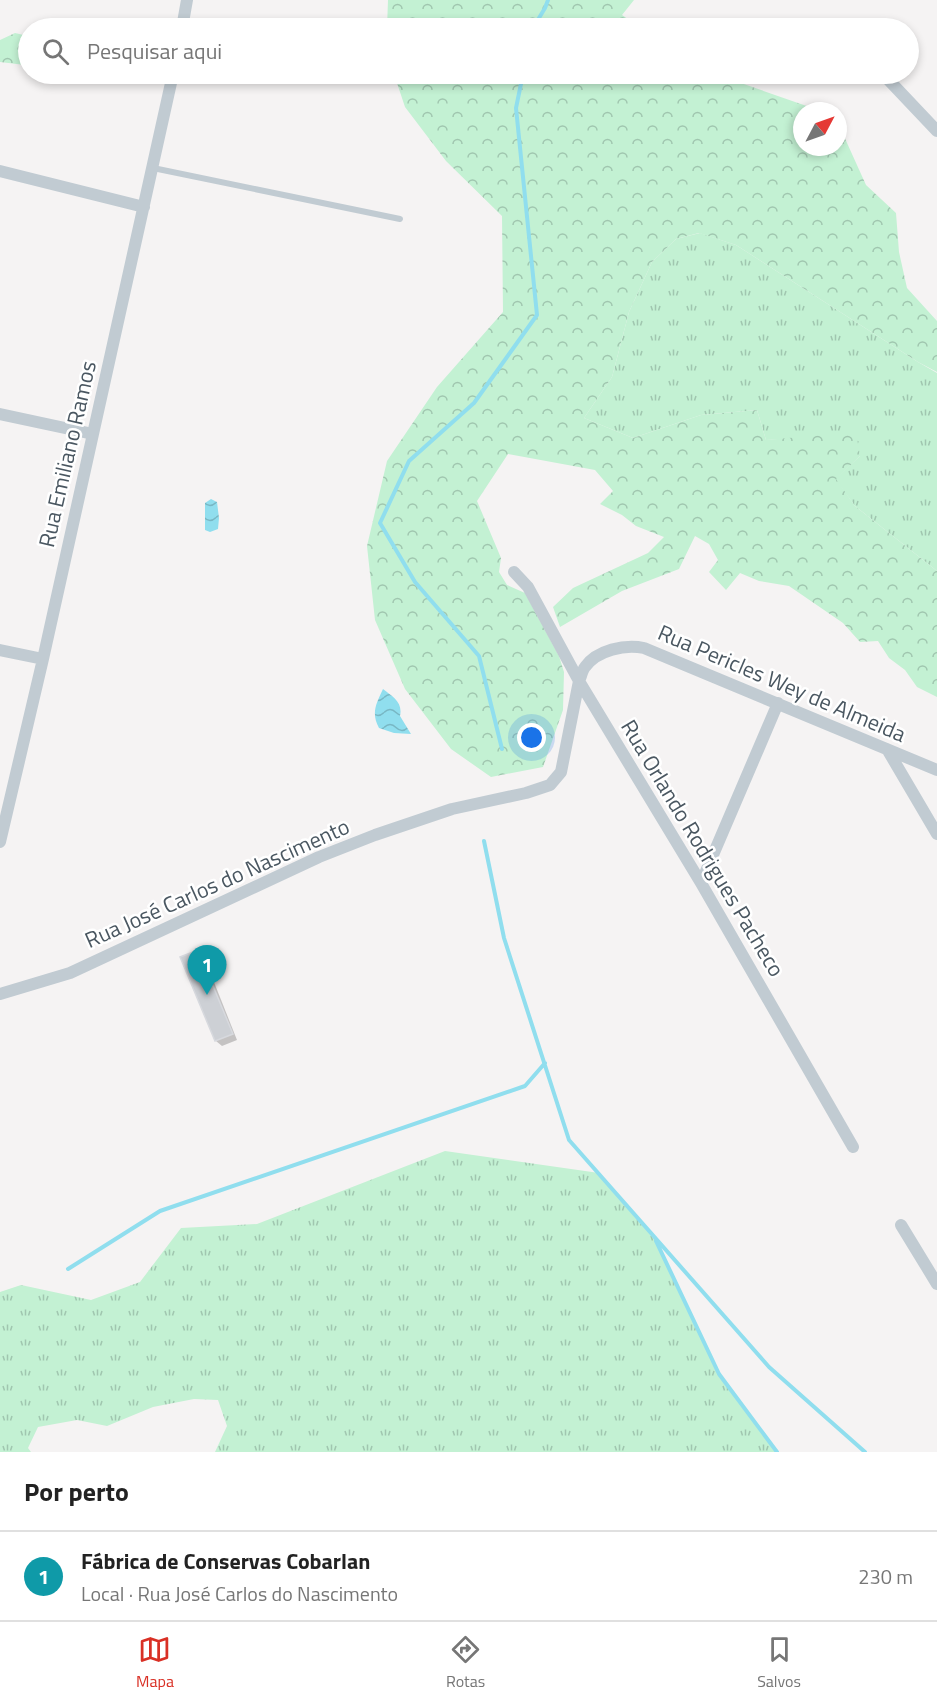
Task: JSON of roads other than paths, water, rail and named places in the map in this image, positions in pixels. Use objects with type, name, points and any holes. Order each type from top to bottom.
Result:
[{"type":"street","points":[[184,18],[187,0]]},
{"type":"street","name":"Rua Emiliano Ramos","points":[[0,843],[170,84]]},
{"type":"street","points":[[892,84],[937,131]]},
{"type":"street","points":[[0,171],[144,207]]},
{"type":"street","points":[[0,414],[93,434]]},
{"type":"street","name":"Rua Orlando Rodrigues Pacheco","points":[[514,572],[528,587],[579,681],[700,883],[853,1147]]},
{"type":"street","name":"Rua Pericles Wey de Almeida","points":[[526,793],[550,785],[561,772],[579,681],[584,668],[593,659],[608,651],[634,646],[644,648],[937,770]]},
{"type":"street","points":[[0,650],[43,659]]},
{"type":"street","points":[[700,883],[778,703]]},
{"type":"street","points":[[887,749],[937,834]]},
{"type":"street","points":[[916,799],[910,777],[913,769],[921,764]]},
{"type":"street","name":"Rua José Carlos do Nascimento","points":[[0,994],[70,972],[319,857],[375,835],[452,809],[526,793]]},
{"type":"street","points":[[901,1225],[937,1284]]},
{"type":"lane","points":[[153,168],[400,219]]},
{"type":"water","points":[[211,499],[217,502],[219,518],[218,529],[210,532],[205,530],[205,503]]},
{"type":"water","points":[[383,689],[399,703],[400,716],[411,734],[394,733],[379,728],[375,713]]},
{"type":"waterway","points":[[539,18],[548,0]]},
{"type":"waterway","points":[[502,749],[479,656],[415,582],[380,523],[409,461],[474,403],[537,315],[516,108],[521,84]]},
{"type":"waterway","points":[[484,841],[504,938],[569,1140],[769,1367],[865,1452]]},
{"type":"waterway","points":[[68,1269],[160,1211],[525,1086],[545,1063]]},
{"type":"waterway","points":[[656,1241],[719,1374],[777,1452]]},
{"type":"place","name":"Fábrica de Conservas Cobarlan","points":[[207,995]]}]
